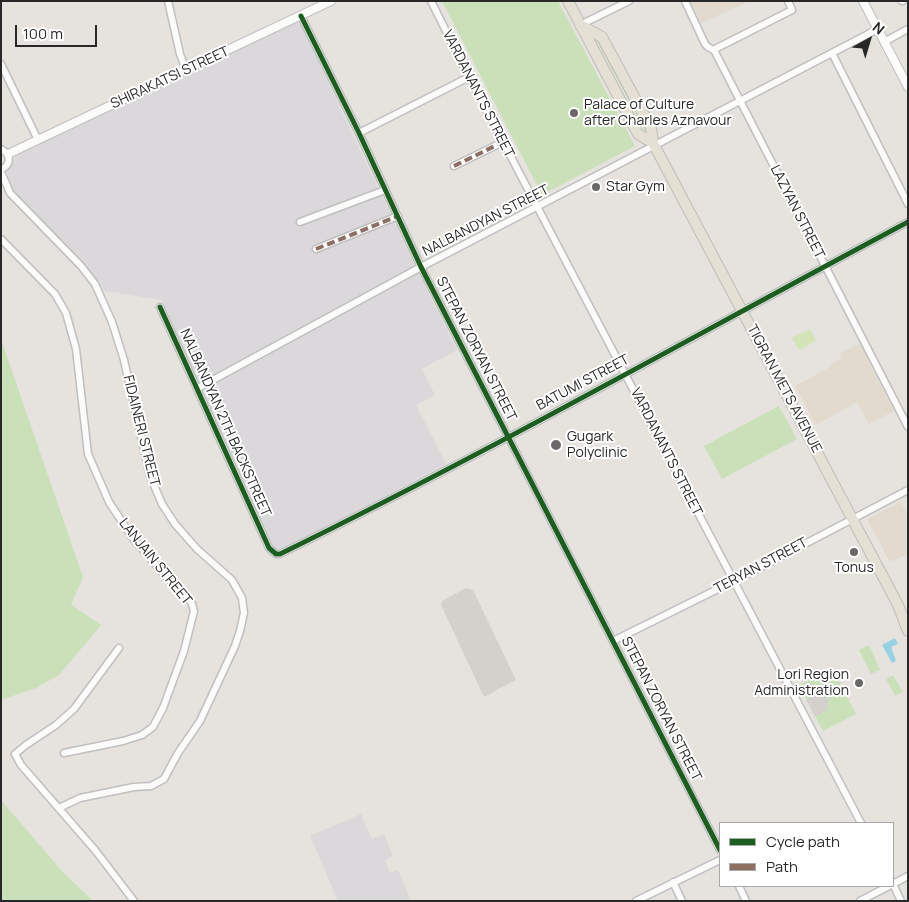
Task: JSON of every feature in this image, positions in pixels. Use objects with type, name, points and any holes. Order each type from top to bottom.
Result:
[{"type":"main road","points":[[568,1],[580,25]]},
{"type":"main road","name":"TIGRAN METS AVENUE","points":[[580,25],[602,37],[651,128],[654,145],[852,518],[905,613],[908,631]]},
{"type":"street","points":[[168,1],[180,54],[186,70]]},
{"type":"street","name":"SHIRAKATSI STREET","points":[[8,154],[331,1]]},
{"type":"street","name":"VARDANANTS STREET","points":[[431,1],[502,142],[860,822]]},
{"type":"street","points":[[580,25],[629,1]]},
{"type":"street","name":"LAZYAN STREET","points":[[685,1],[705,44],[714,50],[908,427]]},
{"type":"street","points":[[714,50],[792,10],[788,1]]},
{"type":"street","points":[[864,1],[908,87]]},
{"type":"street","name":"STEPAN ZORYAN STREET","points":[[301,16],[359,133],[421,267],[719,848]]},
{"type":"street","points":[[884,42],[908,29]]},
{"type":"street","name":"NALBANDYAN STREET","points":[[198,388],[421,267],[878,30]]},
{"type":"street","points":[[832,53],[908,204]]},
{"type":"street","points":[[1,64],[38,140]]},
{"type":"street","points":[[359,133],[468,77]]},
{"type":"street","points":[[454,166],[502,142]]},
{"type":"street","points":[[1,149],[8,154],[8,164],[1,170]]},
{"type":"street","name":"FIDAINERI STREET","points":[[1,170],[10,193],[81,266],[95,284],[112,322],[124,360],[150,476],[162,504],[175,524],[197,549],[232,580],[242,598],[244,613],[240,631],[228,662],[200,721],[178,753],[164,779],[152,786],[134,787],[80,798],[59,808]]},
{"type":"street","points":[[300,222],[385,190]]},
{"type":"street","points":[[316,249],[398,216]]},
{"type":"street","name":"BATUMI STREET","points":[[269,548],[276,554],[280,554],[352,519],[908,222]]},
{"type":"street","name":"LANJAIN STREET","points":[[1,239],[55,294],[66,313],[76,348],[88,454],[109,502],[132,537],[167,578],[188,597],[194,611],[184,651],[163,708],[153,726],[142,735],[123,741],[64,753]]},
{"type":"street","name":"NALBANDYAN 2TH BACKSTREET","points":[[160,307],[269,548]]},
{"type":"street","name":"TERYAN STREET","points":[[613,641],[733,582],[908,490]]},
{"type":"street","points":[[119,648],[74,708],[56,725],[15,754],[21,765],[95,850],[134,901]]},
{"type":"street","points":[[636,901],[719,860]]},
{"type":"street","points":[[894,883],[908,876]]},
{"type":"street","points":[[673,882],[682,901]]},
{"type":"street","points":[[894,886],[901,901]]},
{"type":"street","points":[[739,887],[746,901]]},
{"type":"street","points":[[860,901],[887,887]]},
{"type":"shaded area","points":[[690,1],[750,1],[701,23]]},
{"type":"shaded area","points":[[294,21],[300,23],[415,266],[457,350],[422,369],[435,395],[416,405],[446,464],[281,551],[274,549],[201,391],[162,300],[105,291],[82,262],[11,191],[7,172],[16,155]]},
{"type":"shaded area","points":[[856,345],[862,346],[894,411],[869,424],[857,402],[816,425],[795,386],[830,367],[841,358],[840,354]]},
{"type":"shaded area","points":[[901,502],[908,515],[908,555],[890,562],[867,519]]},
{"type":"shaded area","points":[[466,588],[473,590],[516,680],[484,697],[441,605],[442,601]]},
{"type":"shaded area","points":[[818,694],[829,698],[827,710],[815,717],[806,700]]},
{"type":"shaded area","points":[[361,814],[372,839],[384,834],[393,856],[385,860],[390,873],[398,870],[411,901],[338,901],[310,836]]},
{"type":"green space","points":[[442,1],[558,1],[635,146],[542,195]]},
{"type":"green space","points":[[598,39],[648,132],[646,133],[596,40]]},
{"type":"green space","points":[[810,329],[816,341],[799,350],[792,338]]},
{"type":"green space","points":[[1,339],[83,577],[71,605],[101,625],[59,675],[36,688],[1,700]]},
{"type":"green space","points":[[779,406],[797,439],[722,479],[704,446]]},
{"type":"green space","points":[[869,645],[880,670],[871,674],[859,650]]},
{"type":"green space","points":[[832,668],[856,714],[823,731],[799,685]]},
{"type":"green space","points":[[893,675],[903,692],[895,696],[886,679]]},
{"type":"green space","points":[[1,800],[62,871],[93,901],[1,901]]},
{"type":"water","points":[[895,638],[898,644],[891,647],[896,661],[892,663],[882,645]]},
{"type":"marked path","points":[[454,166],[503,142]]},
{"type":"marked path","points":[[316,249],[398,216]]},
{"type":"cycle path","points":[[301,16],[359,133],[421,267],[719,848]]},
{"type":"cycle path","points":[[160,307],[269,548],[276,554],[280,554],[517,433],[908,222]]},
{"type":"place","name":"Palace of Culture after Charles Aznavour","points":[[574,113]]},
{"type":"place","name":"Star Gym","points":[[596,187]]},
{"type":"place","name":"Gugark Polyclinic","points":[[556,445]]},
{"type":"place","name":"Tonus","points":[[854,552]]},
{"type":"place","name":"Lori Region Administration","points":[[859,683]]}]
